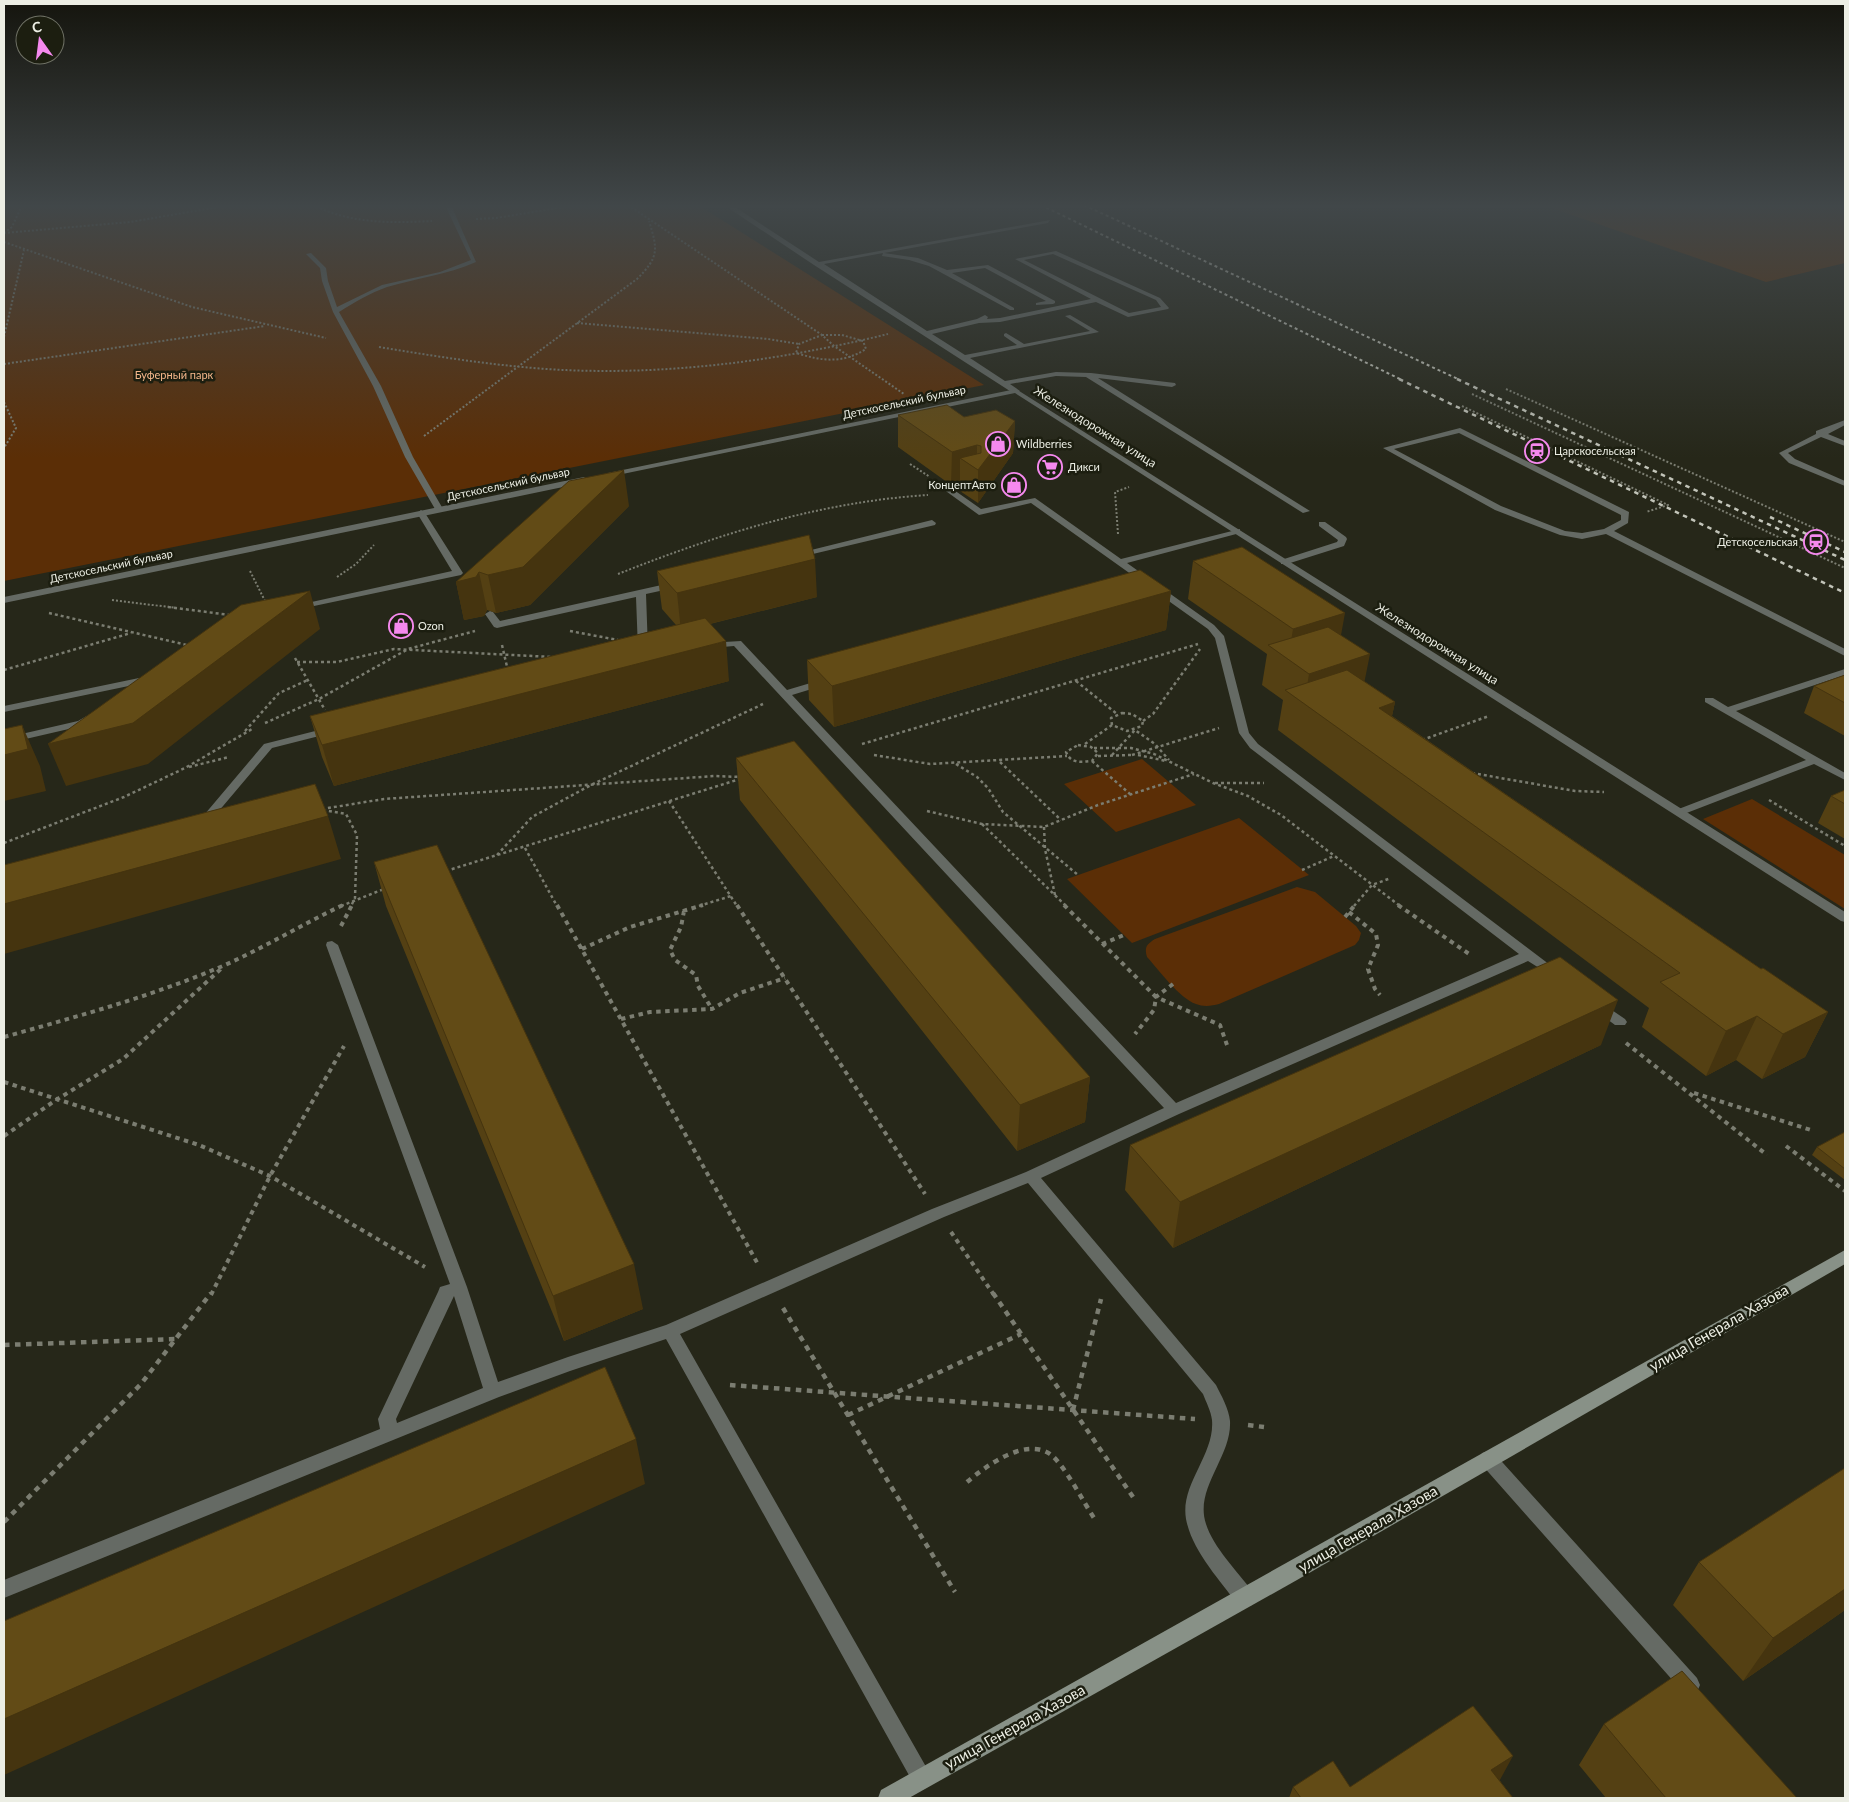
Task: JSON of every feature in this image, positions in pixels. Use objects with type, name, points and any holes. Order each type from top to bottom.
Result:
[{"type":"street","points":[[328,289],[351,342],[377,386],[405,449],[439,510]]},
{"type":"street","points":[[336,311],[362,295],[378,289]]},
{"type":"street","name":"Железнодорожная улица","points":[[856,289],[966,357],[1016,391],[1845,918]]},
{"type":"street","points":[[976,289],[1012,309]]},
{"type":"street","points":[[979,321],[986,316],[1012,309],[1053,302],[1029,289]]},
{"type":"street","points":[[1077,289],[1128,315],[1166,308],[1158,299],[1136,289]]},
{"type":"street","points":[[927,333],[979,321],[1000,320],[1097,300]]},
{"type":"street","points":[[966,357],[1096,332],[1068,316]]},
{"type":"street","points":[[1006,335],[1023,346]]},
{"type":"street","points":[[1004,383],[1056,374],[1088,374],[1172,385]]},
{"type":"street","points":[[1088,374],[1306,511]]},
{"type":"street","name":"Детскосельский бульвар","points":[[4,600],[1016,391]]},
{"type":"street","points":[[1845,422],[1786,449],[1782,453],[1785,457],[1845,484]]},
{"type":"street","points":[[1607,531],[1626,521],[1626,514],[1619,508],[1460,430],[1387,448],[1498,508],[1547,527],[1573,536],[1607,531],[1845,653]]},
{"type":"street","points":[[1819,433],[1845,444]]},
{"type":"street","points":[[977,482],[947,489],[979,512],[1032,500],[1120,562],[1151,590],[1211,627],[1220,638],[1244,733],[1254,746],[1567,983]]},
{"type":"street","points":[[271,614],[461,576],[421,513]]},
{"type":"street","points":[[787,558],[932,523]]},
{"type":"street","points":[[1284,562],[1341,544],[1343,538],[1322,524]]},
{"type":"street","points":[[1120,562],[1236,531]]},
{"type":"street","points":[[490,614],[497,625],[680,583]]},
{"type":"street","points":[[642,592],[644,650]]},
{"type":"street","points":[[699,646],[737,643],[1174,1110]]},
{"type":"street","points":[[1728,710],[1815,684],[1845,672]]},
{"type":"street","points":[[4,709],[143,678],[117,696]]},
{"type":"street","points":[[784,694],[831,680]]},
{"type":"street","points":[[1709,700],[1845,777]]},
{"type":"street","points":[[4,741],[82,723],[96,712]]},
{"type":"street","points":[[195,832],[268,746],[341,728]]},
{"type":"street","points":[[1680,812],[1815,760]]},
{"type":"street","points":[[332,944],[460,1287],[493,1392]]},
{"type":"street","points":[[4,1589],[493,1392],[568,1364],[670,1331],[938,1213],[1031,1176],[1174,1110],[1529,955]]},
{"type":"street","points":[[1590,1000],[1620,1022]]},
{"type":"street","points":[[1031,1176],[1210,1390],[1221,1421],[1215,1454],[1197,1494],[1195,1519],[1208,1546],[1245,1598]]},
{"type":"street","name":"улица Генерала Хазова","points":[[889,1798],[1245,1598],[1845,1256]]},
{"type":"street","points":[[390,1433],[387,1419],[446,1292],[460,1287]]},
{"type":"street","points":[[670,1331],[922,1779]]},
{"type":"street","points":[[1488,1459],[1700,1696]]},
{"type":"path","points":[[4,337],[15,289]]},
{"type":"path","points":[[139,289],[192,307],[351,342],[519,367],[589,371],[688,368],[796,353],[863,341],[917,327]]},
{"type":"path","points":[[405,449],[623,289]]},
{"type":"path","points":[[752,289],[822,335],[834,346],[887,382]]},
{"type":"path","points":[[576,323],[768,339],[799,344],[822,335],[842,335],[863,341]]},
{"type":"path","points":[[4,364],[268,325]]},
{"type":"path","points":[[796,353],[818,360],[852,358],[866,349],[863,341]]},
{"type":"path","points":[[796,353],[799,344]]},
{"type":"path","points":[[1506,389],[1845,542]]},
{"type":"path","points":[[1472,394],[1845,568]]},
{"type":"path","points":[[4,402],[16,428],[4,448]]},
{"type":"path","points":[[1462,406],[1668,505],[1643,513]]},
{"type":"path","points":[[1120,562],[1115,492],[1134,485]]},
{"type":"path","points":[[614,576],[733,532],[822,507],[887,496],[954,494]]},
{"type":"path","points":[[247,565],[271,614]]},
{"type":"path","points":[[104,599],[237,616]]},
{"type":"path","points":[[47,612],[187,645]]},
{"type":"path","points":[[497,625],[510,677]]},
{"type":"path","points":[[565,630],[644,650]]},
{"type":"path","points":[[4,670],[132,633]]},
{"type":"path","points":[[839,751],[1205,642],[1153,714],[1143,720],[1142,726],[1135,730],[1112,755]]},
{"type":"path","points":[[341,728],[296,660],[337,662],[394,649],[561,658]]},
{"type":"path","points":[[242,733],[279,693],[308,680]]},
{"type":"path","points":[[1076,681],[1117,714]]},
{"type":"path","points":[[497,856],[532,818],[590,785],[784,694]]},
{"type":"path","points":[[1112,725],[1111,718],[1117,714],[1132,714],[1143,720]]},
{"type":"path","points":[[1418,741],[1494,715]]},
{"type":"path","points":[[1132,755],[1241,722]]},
{"type":"path","points":[[1112,725],[1124,731],[1135,730],[1158,746],[1171,762]]},
{"type":"path","points":[[1085,745],[1112,725]]},
{"type":"path","points":[[1067,756],[1066,752],[1070,747],[1085,745],[1094,748],[1119,747],[1145,751],[1213,783],[1248,796],[1282,815],[1422,922],[1494,970]]},
{"type":"path","points":[[1094,748],[1098,756]]},
{"type":"path","points":[[839,751],[930,764],[1000,762],[1067,756],[1076,762],[1092,761],[1098,756],[1112,755],[1132,755],[1171,762]]},
{"type":"path","points":[[1092,761],[1130,794]]},
{"type":"path","points":[[1000,762],[1061,820]]},
{"type":"path","points":[[955,764],[982,782],[1003,812],[1018,827],[1078,875]]},
{"type":"path","points":[[1464,771],[1575,790],[1614,792]]},
{"type":"path","points":[[924,810],[982,824],[1044,827],[1130,794],[1194,774]]},
{"type":"path","points":[[332,944],[355,898],[357,835],[346,814],[318,810],[384,799],[715,776],[748,777],[440,873]]},
{"type":"path","points":[[1213,783],[1302,782]]},
{"type":"path","points":[[1764,797],[1845,846]]},
{"type":"path","points":[[669,801],[938,1213],[1133,1498]]},
{"type":"path","points":[[982,824],[1156,997],[1220,1025],[1227,1045]]},
{"type":"path","points":[[1044,827],[1045,849],[1055,896]]},
{"type":"path","points":[[525,848],[770,1286],[955,1592]]},
{"type":"path","points":[[1302,870],[1334,856]]},
{"type":"path","points":[[1345,917],[1372,885],[1415,868]]},
{"type":"path","points":[[4,1037],[122,1004],[226,964],[355,898],[393,887]]},
{"type":"path","points":[[582,949],[630,927],[731,896]]},
{"type":"path","points":[[685,910],[681,927],[670,950],[676,960],[696,975],[698,986],[712,1009]]},
{"type":"path","points":[[1349,912],[1376,934],[1378,945],[1368,969],[1375,989],[1396,1013]]},
{"type":"path","points":[[1102,944],[1124,935]]},
{"type":"path","points":[[4,1136],[56,1100],[122,1059],[226,964]]},
{"type":"path","points":[[621,1019],[650,1012],[712,1009],[740,993],[785,978]]},
{"type":"path","points":[[1120,1053],[1154,1010],[1156,997],[1173,984]]},
{"type":"path","points":[[4,1522],[141,1384],[210,1296],[270,1176],[360,1020]]},
{"type":"path","points":[[1621,1038],[1691,1092],[1767,1155]]},
{"type":"path","points":[[4,1082],[199,1145],[270,1176],[460,1287]]},
{"type":"path","points":[[1691,1092],[1814,1131]]},
{"type":"path","points":[[1786,1146],[1845,1191]]},
{"type":"path","points":[[1073,1410],[1108,1268]]},
{"type":"path","points":[[848,1415],[1020,1334]]},
{"type":"path","points":[[4,1344],[176,1339]]},
{"type":"path","points":[[699,1383],[1221,1421],[1264,1428]]},
{"type":"path","points":[[967,1482],[984,1467],[1002,1458],[1035,1448],[1051,1454],[1094,1518]]},
{"type":"green space","name":"Буферный парк","points":[[4,289],[832,289],[984,385],[4,581]]},
{"type":"green space","points":[[1142,759],[1196,805],[1116,832],[1064,784]]},
{"type":"green space","points":[[1752,799],[1845,855],[1845,909],[1703,819]]},
{"type":"green space","points":[[1239,818],[1309,875],[1132,943],[1067,879]]},
{"type":"green space","points":[[1297,887],[1315,892],[1356,926],[1361,933],[1355,945],[1219,1004],[1208,1006],[1196,1004],[1183,996],[1147,957],[1147,946],[1155,939]]},
{"type":"building","points":[[947,405],[964,417],[996,410],[1015,421],[978,470],[960,458],[981,453],[981,446],[977,445],[952,452],[898,415]]},
{"type":"building","points":[[624,470],[523,567],[488,575],[479,572],[476,577],[456,582],[569,481]]},
{"type":"building","points":[[809,535],[815,559],[677,593],[657,571]]},
{"type":"building","points":[[1242,547],[1345,613],[1293,629],[1193,561]]},
{"type":"building","points":[[1140,570],[1171,591],[832,686],[807,660]]},
{"type":"building","points":[[310,591],[133,723],[48,744],[241,605]]},
{"type":"building","points":[[705,618],[726,641],[322,745],[310,716]]},
{"type":"building","points":[[1328,627],[1370,654],[1309,674],[1268,645]]},
{"type":"building","points":[[1347,670],[1395,702],[1379,708],[1761,969],[1763,968],[1828,1012],[1783,1034],[1757,1016],[1726,1031],[1660,982],[1680,973],[1285,690]]},
{"type":"building","points":[[1845,675],[1845,703],[1814,686]]},
{"type":"building","points":[[22,725],[28,749],[4,755],[4,729]]},
{"type":"building","points":[[794,741],[1090,1077],[1020,1105],[736,758]]},
{"type":"building","points":[[315,784],[328,816],[4,904],[4,865]]},
{"type":"building","points":[[1845,790],[1845,804],[1831,796]]},
{"type":"building","points":[[437,845],[634,1264],[553,1296],[374,862]]},
{"type":"building","points":[[1560,957],[1618,1000],[1180,1202],[1130,1145]]},
{"type":"building","points":[[1845,1132],[1845,1169],[1817,1147]]},
{"type":"building","points":[[605,1367],[636,1439],[4,1719],[4,1621]]},
{"type":"building","points":[[1845,1468],[1845,1589],[1773,1638],[1699,1562]]},
{"type":"building","points":[[1682,1671],[1797,1798],[1666,1798],[1604,1724]]},
{"type":"building","points":[[1473,1706],[1513,1756],[1491,1770],[1513,1798],[1301,1798],[1293,1787],[1333,1761],[1350,1787]]},
{"type":"railway","points":[[1214,289],[1402,380]]},
{"type":"railway","points":[[1265,289],[1460,380]]},
{"type":"railway","points":[[1399,379],[1845,593]]},
{"type":"railway","points":[[1457,379],[1845,560]]},
{"type":"railway","points":[[1770,517],[1845,552]]},
{"type":"place","name":"Wildberries","points":[[998,444]]},
{"type":"place","name":"Царскосельская","points":[[1537,451]]},
{"type":"place","name":"Дикси","points":[[1050,467]]},
{"type":"place","name":"КонцептАвто","points":[[1014,485]]},
{"type":"place","name":"Детскосельская","points":[[1816,542]]},
{"type":"place","name":"Ozon","points":[[401,626]]}]
